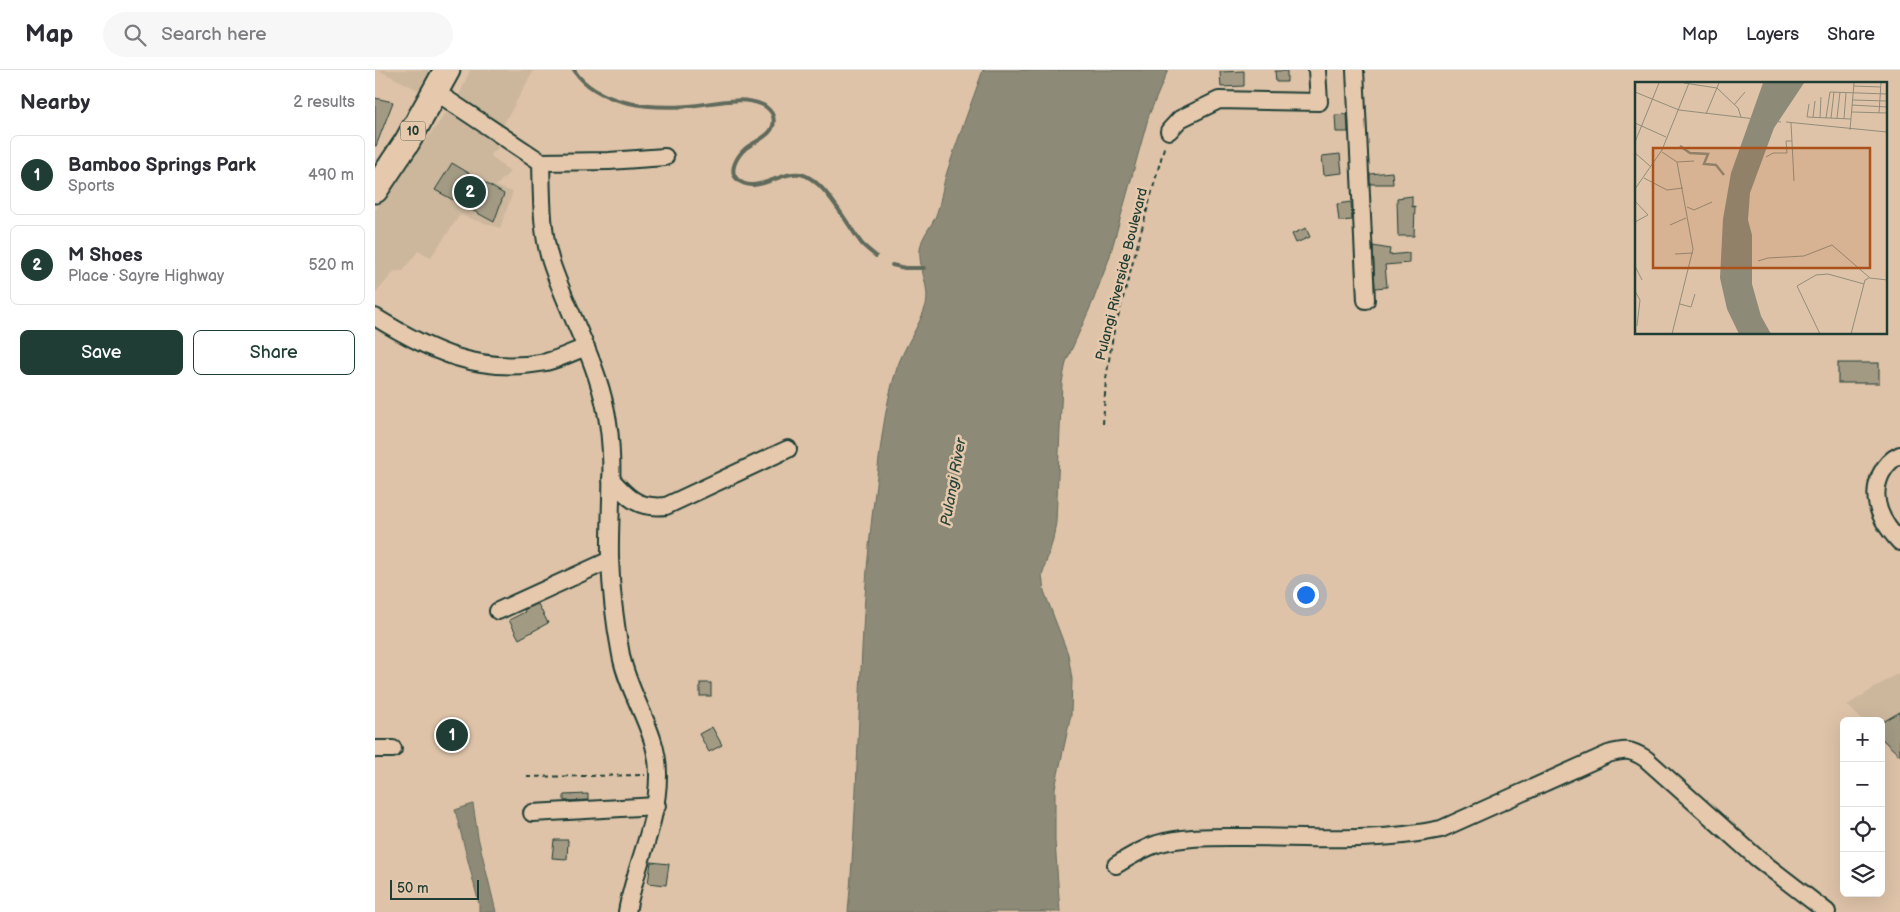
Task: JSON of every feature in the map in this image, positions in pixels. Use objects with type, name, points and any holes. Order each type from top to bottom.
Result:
[{"type":"highway","name":"10","points":[[375,190],[407,142],[447,70]]},
{"type":"street","points":[[1169,131],[1180,119],[1219,100],[1319,102],[1317,70]]},
{"type":"street","points":[[1355,70],[1366,300]]},
{"type":"street","points":[[436,92],[541,162],[609,161],[665,157]]},
{"type":"street","points":[[541,162],[546,241],[551,261],[599,380],[607,412],[611,479],[610,560],[621,656],[628,680],[651,733],[657,756],[659,775],[657,806],[627,912]]},
{"type":"street","points":[[375,317],[405,336],[444,354],[473,362],[504,365],[547,362],[586,347]]},
{"type":"street","points":[[611,479],[629,499],[643,505],[666,506],[789,449]]},
{"type":"street","points":[[1900,455],[1885,467],[1877,482],[1875,498],[1880,515],[1889,531],[1900,542]]},
{"type":"street","points":[[498,611],[610,560]]},
{"type":"street","points":[[375,749],[393,749]]},
{"type":"street","points":[[1116,865],[1139,851],[1158,844],[1185,839],[1230,837],[1384,837],[1417,834],[1441,829],[1608,754],[1623,750],[1634,751],[1646,758],[1757,858],[1827,912]]},
{"type":"street","points":[[532,813],[657,806]]},
{"type":"path","name":"Pulangi Riverside Boulevard","points":[[1103,424],[1106,379],[1113,336],[1169,131]]},
{"type":"path","points":[[527,777],[659,775]]},
{"type":"shaded area","points":[[378,70],[435,70],[424,93]]},
{"type":"shaded area","points":[[470,70],[534,70],[502,127],[458,98]]},
{"type":"shaded area","points":[[448,110],[503,144],[490,155],[510,172],[496,186],[513,192],[500,228],[460,215],[431,257],[418,251],[403,271],[395,271],[375,294],[375,210]]},
{"type":"shaded area","points":[[1900,672],[1900,756],[1885,742],[1885,717],[1859,717],[1847,705]]},
{"type":"water","name":"Pulangi River","points":[[983,70],[1168,70],[1149,115],[1109,259],[1066,362],[1062,383],[1056,522],[1053,540],[1042,575],[1044,591],[1068,654],[1072,679],[1071,715],[1055,788],[1055,841],[1060,912],[848,912],[865,597],[869,544],[883,429],[897,368],[926,305],[926,289],[920,257],[922,241],[937,213],[947,172]]},
{"type":"water","points":[[473,804],[478,837],[496,912],[479,912],[479,904],[455,810]]},
{"type":"building","points":[[1244,71],[1244,86],[1221,87],[1220,72]]},
{"type":"building","points":[[1275,71],[1287,71],[1287,82],[1276,82]]},
{"type":"building","points":[[375,98],[393,102],[376,146],[375,146]]},
{"type":"building","points":[[1347,114],[1348,132],[1336,132],[1335,115]]},
{"type":"building","points":[[1340,154],[1342,173],[1324,175],[1322,156]]},
{"type":"building","points":[[452,163],[504,194],[494,222],[435,190]]},
{"type":"building","points":[[1392,172],[1393,184],[1370,184],[1370,174]]},
{"type":"building","points":[[1412,196],[1412,207],[1415,206],[1414,236],[1398,236],[1397,198]]},
{"type":"building","points":[[1351,202],[1352,220],[1339,221],[1337,204]]},
{"type":"building","points":[[1306,228],[1310,237],[1296,243],[1292,234]]},
{"type":"building","points":[[1373,246],[1390,249],[1389,255],[1409,253],[1409,263],[1385,265],[1387,287],[1375,288]]},
{"type":"building","points":[[1838,363],[1879,363],[1879,383],[1838,383]]},
{"type":"building","points":[[538,604],[548,623],[519,639],[509,620],[525,612],[524,610]]},
{"type":"building","points":[[700,683],[711,683],[711,696],[700,696]]},
{"type":"building","points":[[1900,712],[1900,756],[1885,742],[1885,721]]},
{"type":"building","points":[[712,727],[722,745],[709,752],[699,734]]},
{"type":"building","points":[[588,794],[588,800],[564,801],[564,795]]},
{"type":"building","points":[[554,840],[568,840],[567,859],[552,858]]},
{"type":"building","points":[[651,862],[669,864],[666,885],[648,883]]},
{"type":"waterway","points":[[574,70],[584,82],[596,91],[610,98],[626,102],[658,107],[673,107],[736,100],[754,102],[765,106],[772,114],[774,122],[770,132],[746,148],[740,155],[735,163],[733,172],[735,176],[745,184],[752,185],[792,174],[809,177],[818,184],[834,203],[862,244],[876,256]]},
{"type":"waterway","points":[[892,265],[905,268],[924,268]]},
{"type":"place","name":"M Shoes","points":[[470,192]]},
{"type":"place","name":"Bamboo Springs Park","points":[[452,735]]}]
